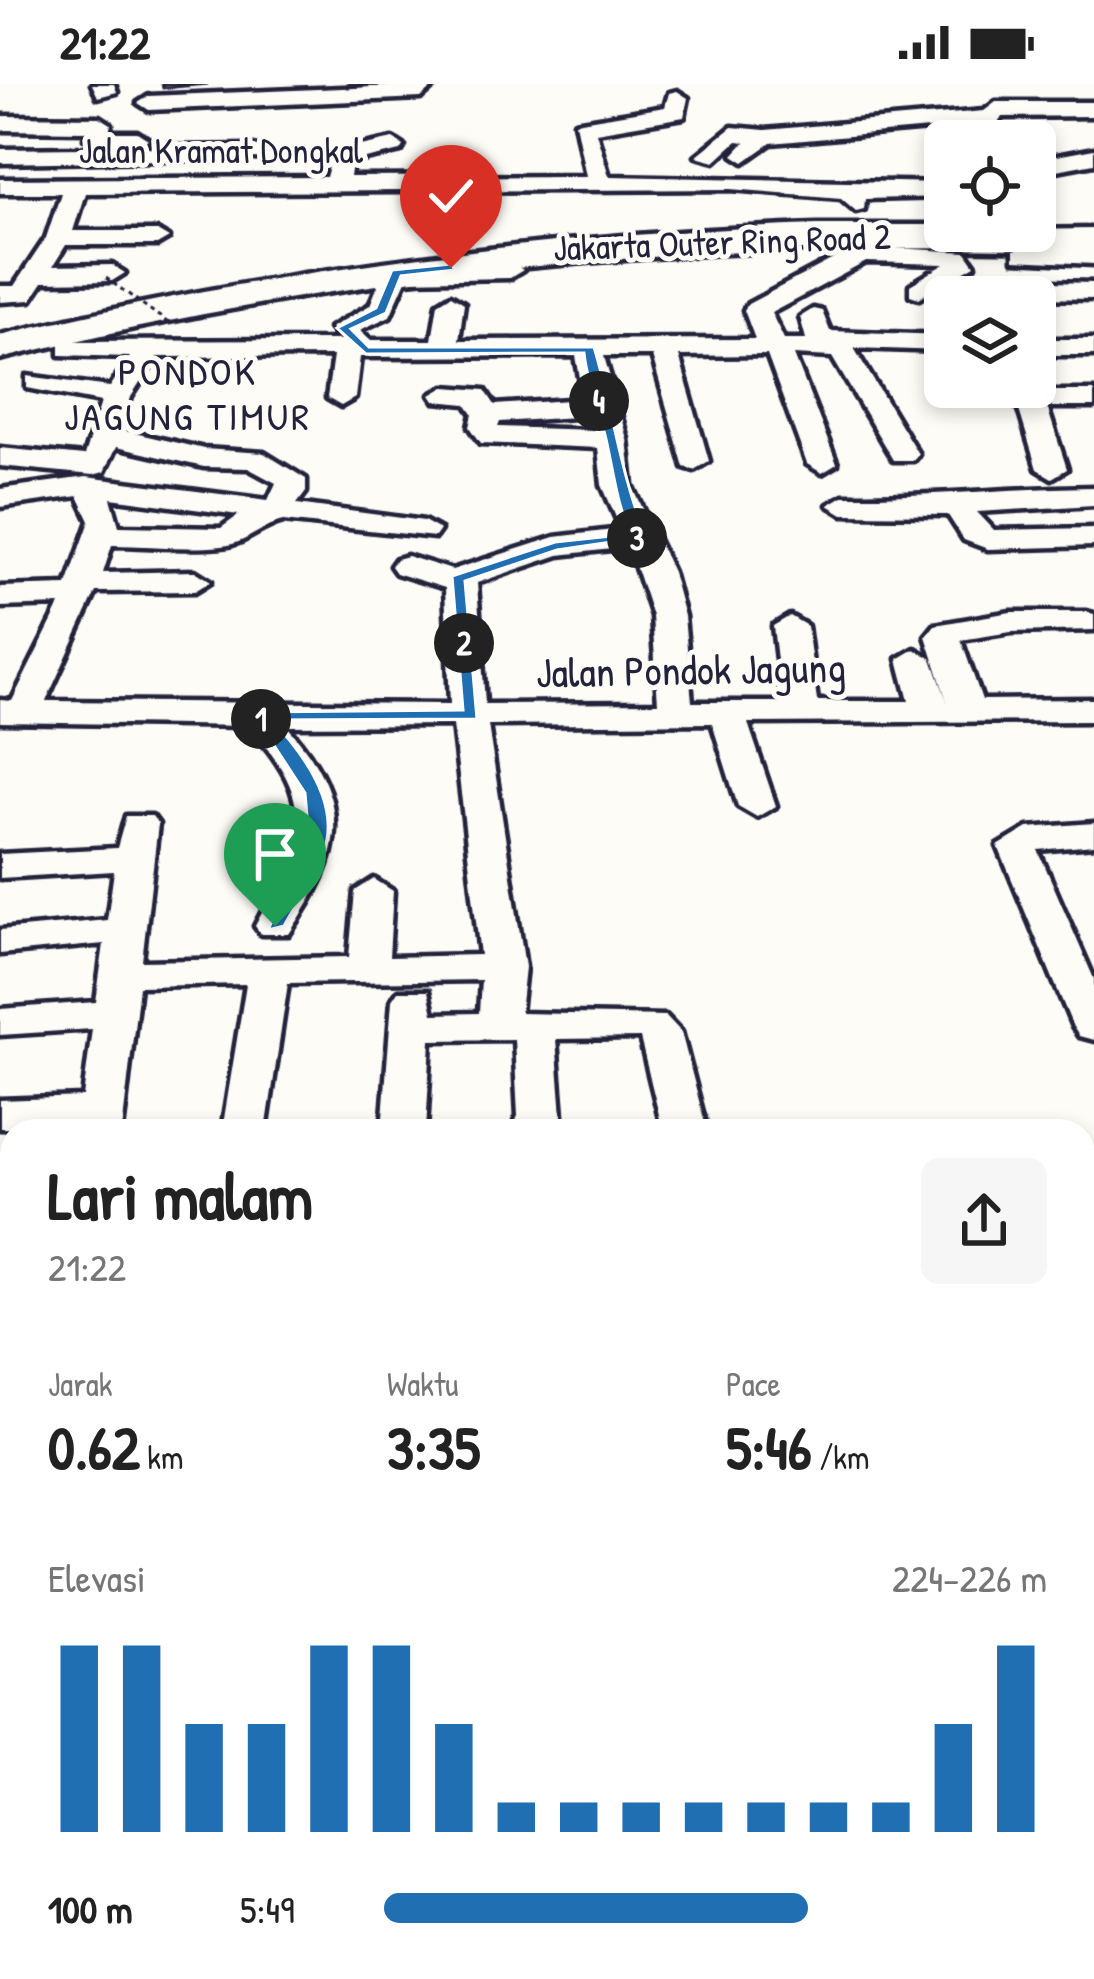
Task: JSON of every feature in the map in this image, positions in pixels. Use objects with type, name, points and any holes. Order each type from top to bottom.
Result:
[{"type":"highway","name":"Jakarta Outer Ring Road 2","points":[[0,322],[235,268],[409,241],[691,219],[924,217]]},
{"type":"highway","name":"Jakarta Outer Ring Road 2","points":[[0,346],[263,287],[424,260],[721,234],[1060,241],[1094,223]]},
{"type":"street","points":[[149,103],[231,96],[322,101],[421,92],[427,85]]},
{"type":"street","points":[[1038,85],[1052,100],[1089,98]]},
{"type":"street","points":[[600,185],[602,158],[584,128],[676,112],[677,98]]},
{"type":"street","points":[[986,120],[996,109],[1017,113],[1089,98]]},
{"type":"street","points":[[797,162],[697,156],[732,134],[765,136],[991,117]]},
{"type":"street","points":[[0,123],[100,124],[96,138],[254,153]]},
{"type":"street","points":[[742,157],[765,136]]},
{"type":"street","points":[[854,152],[906,149],[910,137],[924,137]]},
{"type":"street","points":[[0,156],[134,143]]},
{"type":"street","points":[[117,184],[134,143]]},
{"type":"street","points":[[1056,143],[1086,157]]},
{"type":"street","points":[[338,185],[341,158],[393,146]]},
{"type":"street","points":[[1056,163],[1086,157]]},
{"type":"street","points":[[177,220],[201,176]]},
{"type":"street","name":"Jalan Kramat Dongkal","points":[[12,186],[75,178],[154,184],[201,176],[338,185],[398,197],[731,182],[852,198],[924,192]]},
{"type":"street","points":[[0,294],[22,294],[38,274],[58,238],[75,178]]},
{"type":"street","points":[[58,238],[157,238]]},
{"type":"street","points":[[1060,241],[1089,291]]},
{"type":"street","points":[[822,464],[777,346],[764,333],[757,310],[863,249],[957,257],[962,265],[919,290]]},
{"type":"street","points":[[341,398],[356,350],[343,328],[382,310],[398,272],[510,270]]},
{"type":"street","points":[[38,274],[109,275]]},
{"type":"street","points":[[326,291],[392,283]]},
{"type":"street","points":[[1056,291],[1089,291]]},
{"type":"street","points":[[444,350],[451,303]]},
{"type":"street","points":[[815,326],[924,336]]},
{"type":"street","points":[[1056,336],[1094,337]]},
{"type":"street","points":[[70,349],[777,346],[842,350],[903,454]]},
{"type":"street","points":[[1056,347],[1094,347]]},
{"type":"street","points":[[12,711],[82,588],[102,528],[90,476],[125,387],[149,349]]},
{"type":"street","points":[[590,350],[614,392],[617,484],[668,616],[676,714]]},
{"type":"street","points":[[487,414],[614,392],[648,368],[656,350]]},
{"type":"street","points":[[656,350],[694,461]]},
{"type":"street","points":[[37,382],[125,387],[216,371]]},
{"type":"street","points":[[445,395],[476,396],[487,414],[484,427],[490,437],[613,439]]},
{"type":"street","points":[[1056,396],[1094,399]]},
{"type":"street","points":[[1033,408],[1052,469]]},
{"type":"street","points":[[102,528],[222,537],[237,533],[291,492],[291,479],[266,462],[204,458],[109,436]]},
{"type":"street","points":[[0,458],[172,498],[424,530]]},
{"type":"street","points":[[0,498],[90,476]]},
{"type":"street","points":[[843,505],[958,506],[1009,496],[1094,496]]},
{"type":"street","points":[[102,528],[172,498]]},
{"type":"street","points":[[958,506],[975,533],[988,540],[1094,537]]},
{"type":"street","points":[[407,566],[458,579],[555,546],[639,537]]},
{"type":"street","points":[[458,579],[505,967],[539,1119]]},
{"type":"street","points":[[0,597],[195,581]]},
{"type":"street","points":[[968,711],[944,636],[947,632],[1011,622],[1087,622]]},
{"type":"street","points":[[790,626],[801,713]]},
{"type":"street","points":[[915,659],[929,711]]},
{"type":"street","name":"Jalan Pondok Jagung","points":[[12,711],[258,716],[1094,710]]},
{"type":"street","points":[[728,714],[757,806]]},
{"type":"street","points":[[258,716],[288,747],[313,793],[318,839],[275,926]]},
{"type":"street","points":[[1094,833],[1028,839],[1018,846],[1094,1027]]},
{"type":"street","points":[[0,866],[136,841],[101,1119]]},
{"type":"street","points":[[368,969],[374,891]]},
{"type":"street","points":[[0,942],[125,930]]},
{"type":"street","points":[[0,1022],[117,994],[269,971],[505,967]]},
{"type":"street","points":[[405,1119],[415,968]]},
{"type":"street","points":[[246,1119],[269,971]]},
{"type":"street","points":[[411,1027],[651,1024],[660,1032],[682,1119]]},
{"type":"street","points":[[0,1114],[72,1119]]},
{"type":"path","points":[[109,275],[171,325]]},
{"type":"district","name":"PONDOK JAGUNG TIMUR","points":[[188,392]]},
{"type":"route","points":[[275,926],[318,839],[313,793],[288,747],[258,716],[472,715],[458,579],[555,546],[639,537],[617,484],[610,454],[613,439],[594,386],[590,350],[366,350],[343,328],[382,310],[396,273],[451,268]]}]
